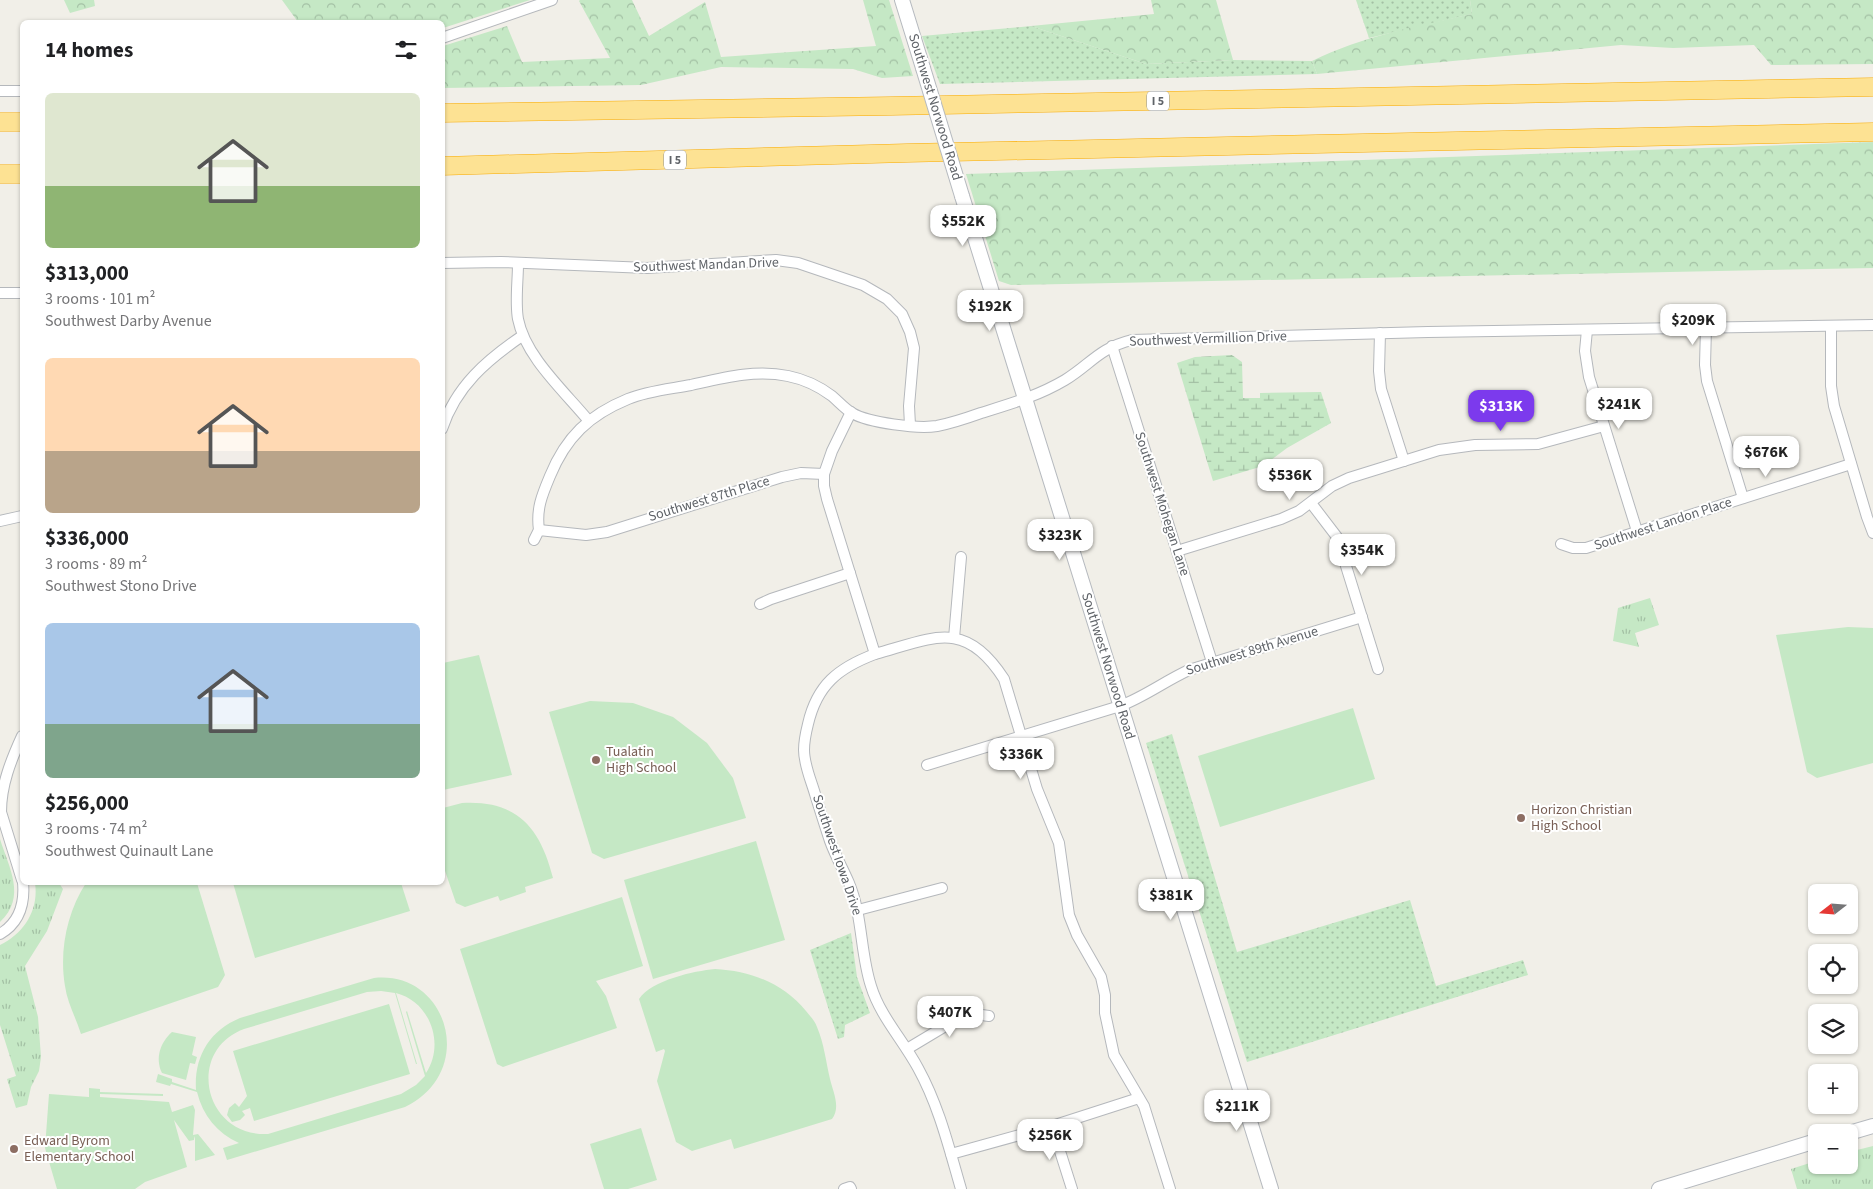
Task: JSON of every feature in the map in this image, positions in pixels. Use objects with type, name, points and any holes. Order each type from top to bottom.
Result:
[{"type":"highway","name":"I 5","points":[[445,113],[1873,86]]},
{"type":"highway","points":[[0,122],[20,122]]},
{"type":"highway","name":"I 5","points":[[445,166],[1873,132]]},
{"type":"highway","points":[[0,174],[20,174]]},
{"type":"street","points":[[445,37],[552,0]]},
{"type":"street","name":"Southwest Norwood Road","points":[[902,0],[1271,1189]]},
{"type":"street","points":[[0,92],[20,91]]},
{"type":"street","name":"Southwest Mandan Drive","points":[[445,263],[501,262],[647,268],[776,260],[798,264],[863,285],[887,299],[902,314],[910,332],[914,348],[909,406],[910,426]]},
{"type":"street","points":[[518,264],[517,316],[522,336],[531,352],[588,420]]},
{"type":"street","points":[[0,293],[20,292]]},
{"type":"street","name":"Southwest Vermillion Drive","points":[[540,530],[537,515],[555,462],[588,420],[630,398],[725,377],[763,373],[788,376],[811,384],[860,417],[891,424],[937,426],[1026,399],[1066,379],[1096,355],[1112,346],[1132,340],[1380,333],[1873,325]]},
{"type":"street","points":[[1831,326],[1831,386],[1834,406],[1850,464],[1873,534]]},
{"type":"street","points":[[1706,328],[1705,364],[1707,381],[1743,498]]},
{"type":"street","points":[[1587,330],[1586,363],[1637,531]]},
{"type":"street","points":[[1380,333],[1379,370],[1381,389],[1404,461]]},
{"type":"street","points":[[445,414],[469,379],[499,351],[522,336]]},
{"type":"street","name":"Southwest Mohegan Lane","points":[[1112,346],[1212,662]]},
{"type":"street","points":[[851,412],[832,451],[824,474],[824,486],[874,654]]},
{"type":"street","points":[[1177,551],[1281,519],[1300,511],[1340,482],[1439,450],[1457,447],[1538,444],[1604,426]]},
{"type":"street","name":"Southwest Landon Place","points":[[1561,544],[1573,548],[1586,548],[1850,464]]},
{"type":"street","name":"Southwest 87th Place","points":[[540,530],[586,536],[606,532],[801,472],[824,474]]},
{"type":"street","points":[[1311,503],[1337,537],[1378,669]]},
{"type":"street","points":[[0,521],[20,516]]},
{"type":"street","points":[[534,540],[540,530]]},
{"type":"street","points":[[961,557],[954,638],[974,646],[994,664],[1004,680],[1037,789],[1060,842],[1069,915],[1077,935],[1101,977],[1105,995],[1108,1031],[1114,1055],[1144,1106],[1170,1189]]},
{"type":"street","points":[[760,604],[850,573]]},
{"type":"street","name":"Southwest 89th Avenue","points":[[927,765],[1120,706],[1146,694],[1175,676],[1212,662],[1362,617]]},
{"type":"street","name":"Southwest Iowa Drive","points":[[954,638],[949,636],[936,638],[874,654],[845,668],[817,695],[811,712],[804,750],[806,768],[830,842],[849,884],[858,910],[871,987],[879,1006],[907,1049],[932,1095],[961,1189]]},
{"type":"street","points":[[20,740],[11,759],[1,802],[1,812],[20,872]]},
{"type":"street","points":[[0,934],[12,926],[22,908],[23,885]]},
{"type":"street","points":[[858,910],[942,888]]},
{"type":"street","points":[[907,1049],[967,1013],[989,1016]]},
{"type":"street","points":[[951,1154],[1052,1126],[1139,1098]]},
{"type":"street","points":[[1052,1126],[1072,1189]]},
{"type":"street","points":[[1858,1130],[1873,1126]]},
{"type":"street","points":[[1659,1189],[1808,1143]]},
{"type":"green space","points":[[64,0],[94,0],[95,6],[70,13]]},
{"type":"green space","points":[[282,0],[530,0],[445,27],[445,20],[297,20]]},
{"type":"green space","points":[[632,0],[649,36],[705,2],[721,57],[876,46],[863,0],[889,0],[913,76],[882,78],[853,69],[721,67],[641,85],[445,88],[445,45],[507,26],[522,62],[610,58],[579,1]]},
{"type":"green space","points":[[1151,0],[1216,0],[1233,60],[1146,64],[1031,26],[1154,14]]},
{"type":"green space","points":[[1356,0],[1470,0],[1472,14],[1369,38]]},
{"type":"green space","points":[[1470,0],[1873,0],[1873,64],[1771,65],[1754,45],[1673,48],[1621,45],[1317,74],[1312,61],[1371,38],[1472,14]]},
{"type":"green space","points":[[1031,26],[1146,64],[1233,60],[1312,61],[1317,74],[940,84],[922,36]]},
{"type":"green space","points":[[1873,142],[1873,268],[1011,285],[999,281],[966,174]]},
{"type":"green space","points":[[1232,355],[1242,362],[1243,398],[1260,398],[1260,393],[1321,392],[1331,423],[1287,448],[1263,466],[1213,481],[1177,363],[1195,357]]},
{"type":"green space","points":[[1650,598],[1659,625],[1635,633],[1639,647],[1613,641],[1618,608]]},
{"type":"green space","points":[[1848,627],[1873,628],[1873,763],[1817,778],[1807,772],[1776,635]]},
{"type":"green space","points":[[479,655],[512,775],[445,790],[445,663]]},
{"type":"green space","points":[[590,701],[633,703],[673,717],[707,743],[733,778],[746,818],[604,859],[592,853],[549,712]]},
{"type":"green space","points":[[1353,708],[1375,779],[1220,827],[1198,756]]},
{"type":"green space","points":[[1172,734],[1237,952],[1410,900],[1436,986],[1523,960],[1528,975],[1247,1062],[1146,743]]},
{"type":"green space","points":[[462,803],[481,803],[498,806],[512,812],[533,831],[548,860],[553,878],[525,887],[526,892],[500,901],[498,896],[465,907],[456,903],[445,871],[445,807]]},
{"type":"green space","points":[[0,839],[14,882],[14,892],[13,903],[0,922]]},
{"type":"green space","points":[[756,841],[785,940],[653,979],[624,880]]},
{"type":"green space","points":[[35,885],[60,885],[63,889],[47,931],[25,966],[38,1017],[41,1057],[39,1071],[31,1087],[27,1105],[16,1108],[7,1079],[16,1076],[0,1025],[0,945],[16,934],[28,920],[35,902]]},
{"type":"green space","points":[[85,885],[198,885],[225,975],[218,987],[81,1034],[66,992],[63,973],[66,932],[79,894]]},
{"type":"green space","points":[[234,885],[402,885],[410,911],[255,958]]},
{"type":"green space","points":[[622,897],[643,966],[596,981],[606,996],[617,1028],[503,1067],[497,1064],[460,949]]},
{"type":"green space","points":[[851,933],[857,977],[870,1013],[845,1025],[844,1037],[838,1039],[810,950]]},
{"type":"green space","points":[[715,969],[741,972],[777,986],[797,1001],[812,1019],[821,1039],[836,1099],[836,1110],[832,1119],[734,1149],[731,1139],[692,1151],[676,1142],[657,1081],[665,1051],[664,1049],[656,1052],[639,999],[645,992],[663,982],[685,974]]},
{"type":"green space","points":[[374,978],[400,980],[420,990],[436,1006],[445,1026],[447,1049],[441,1071],[428,1091],[405,1107],[227,1160],[223,1148],[239,1143],[224,1134],[212,1123],[203,1109],[197,1092],[171,1084],[170,1086],[156,1082],[158,1074],[172,1079],[172,1082],[196,1090],[198,1067],[206,1046],[220,1030],[240,1018]],"holes":[[[367,992],[395,993],[416,1064],[396,993],[418,1005],[426,1015],[434,1038],[432,1062],[426,1073],[406,1012],[425,1076],[416,1085],[401,1094],[268,1134],[246,1131],[229,1122],[217,1108],[210,1091],[209,1073],[214,1055],[225,1040],[244,1029]]]},
{"type":"green space","points":[[389,1004],[410,1074],[254,1121],[250,1108],[242,1111],[245,1115],[240,1120],[232,1122],[227,1115],[229,1108],[235,1103],[239,1107],[247,1096],[233,1051]]},
{"type":"green space","points":[[172,1032],[196,1037],[192,1055],[197,1057],[195,1064],[190,1063],[186,1080],[162,1073],[160,1067],[160,1051],[164,1041]]},
{"type":"green space","points":[[89,1088],[100,1089],[100,1092],[163,1094],[163,1096],[100,1094],[100,1097],[169,1102],[172,1112],[193,1105],[195,1110],[193,1135],[198,1134],[215,1155],[195,1161],[194,1136],[194,1140],[189,1141],[174,1120],[187,1167],[145,1182],[135,1189],[57,1189],[45,1148],[49,1094],[89,1097]]},
{"type":"green space","points":[[641,1128],[657,1180],[628,1189],[604,1189],[590,1144]]},
{"type":"green space","points":[[1873,1146],[1873,1189],[1797,1189],[1791,1169],[1808,1164],[1808,1174],[1858,1174],[1858,1150]]},
{"type":"place","name":"Tualatin High School","points":[[596,760]]},
{"type":"place","name":"Horizon Christian High School","points":[[1521,818]]},
{"type":"place","name":"Edward Byrom Elementary School","points":[[14,1149]]}]
